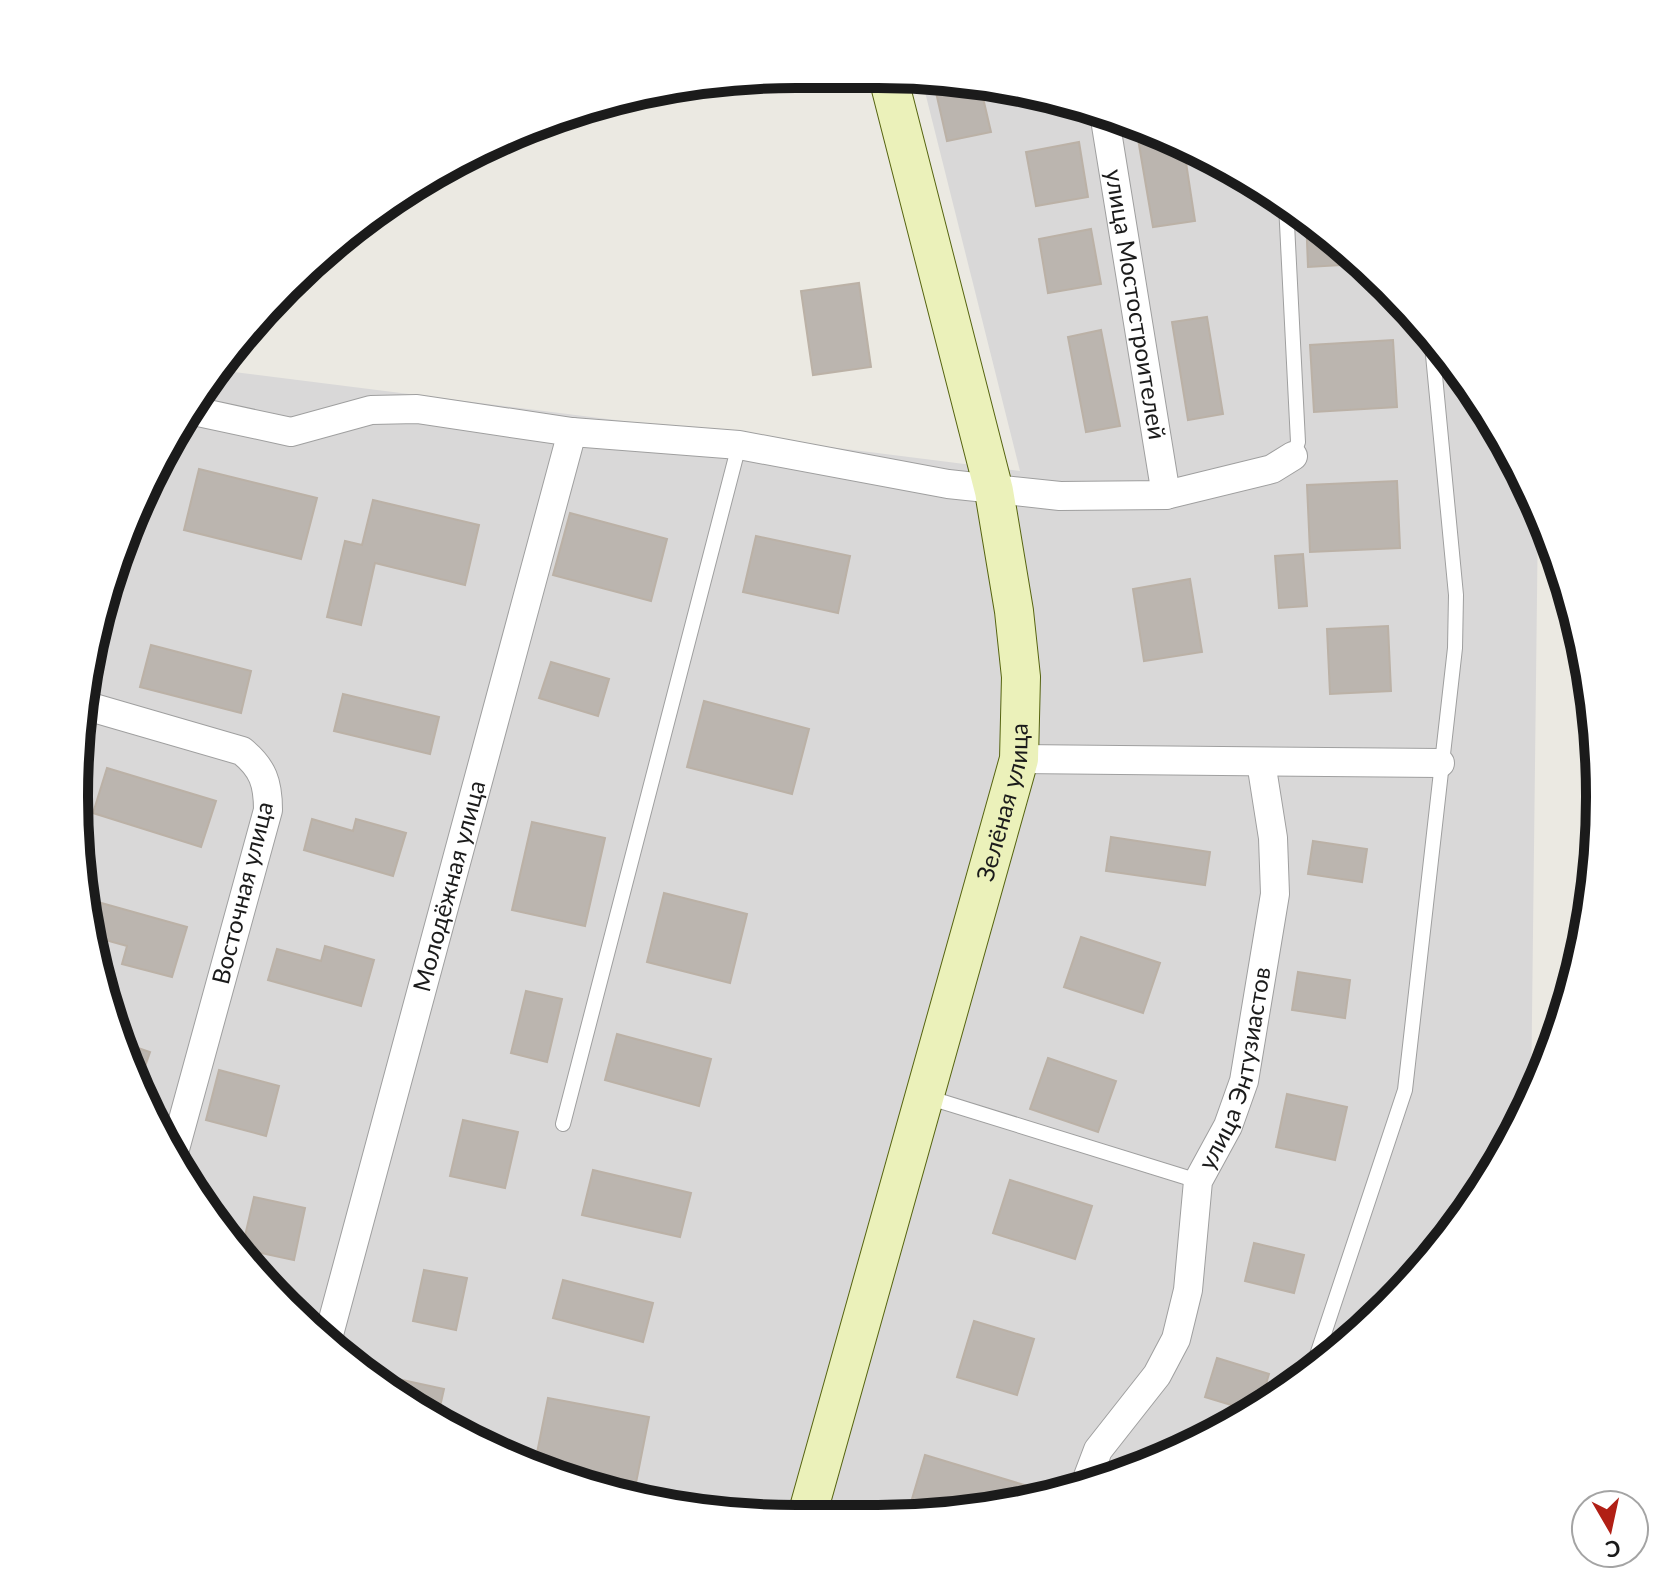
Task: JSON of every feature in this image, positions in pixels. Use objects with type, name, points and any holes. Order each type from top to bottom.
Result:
[{"type":"street","name":"Зелёная улица","points":[[810,1505],[927,1097],[1019,759],[1018,651],[994,491],[891,89]]},
{"type":"street","name":"улица Мостостроителей","points":[[1106,126],[1166,495]]},
{"type":"street","points":[[201,413],[291,432],[371,410],[417,409],[572,432],[739,445],[994,491],[1060,496],[1166,495],[1272,469],[1293,456]]},
{"type":"street","name":"Молодёжная улица","points":[[330,1330],[572,432]]},
{"type":"street","name":"Восточная улица","points":[[94,708],[242,751],[259,765],[268,788],[268,810],[177,1140]]},
{"type":"street","points":[[1019,759],[1440,763]]},
{"type":"street","name":"улица Энтузиастов","points":[[1090,1472],[1098,1450],[1157,1375],[1176,1339],[1188,1290],[1198,1181],[1228,1126],[1244,1081],[1275,894],[1273,838],[1261,762]]},
{"type":"lane","points":[[1287,218],[1298,442],[1293,456]]},
{"type":"lane","points":[[1318,1351],[1405,1090],[1455,648],[1456,595],[1433,357]]},
{"type":"lane","points":[[563,1124],[739,445]]},
{"type":"lane","points":[[927,1097],[1198,1181]]},
{"type":"shaded area","points":[[925,90],[970,94],[1061,112],[1149,142],[1232,183],[1309,234],[1345,264],[1410,329],[1467,403],[1513,483],[1538,541],[1531,1069],[1513,1110],[1467,1190],[1440,1228],[1378,1297],[1309,1359],[1271,1386],[1191,1432],[1149,1451],[1061,1481],[1016,1491],[970,1499],[878,1505],[796,1505],[704,1499],[613,1481],[525,1451],[483,1432],[403,1386],[365,1359],[296,1297],[234,1228],[207,1190],[161,1110],[142,1068],[112,980],[102,935],[94,889],[88,796],[94,704],[102,658],[112,613],[142,525],[161,483],[207,403],[229,371],[1020,471]]},
{"type":"building","points":[[936,91],[983,96],[991,132],[947,141]]},
{"type":"building","points":[[1138,138],[1185,158],[1195,221],[1153,227]]},
{"type":"building","points":[[1079,142],[1088,197],[1036,206],[1026,152]]},
{"type":"building","points":[[1091,229],[1101,284],[1048,293],[1039,239]]},
{"type":"building","points":[[1307,232],[1346,265],[1308,267]]},
{"type":"building","points":[[859,283],[871,367],[813,375],[801,291]]},
{"type":"building","points":[[1207,317],[1223,414],[1188,420],[1172,322]]},
{"type":"building","points":[[1101,330],[1120,426],[1086,432],[1068,337]]},
{"type":"building","points":[[1393,340],[1397,407],[1314,412],[1310,345]]},
{"type":"building","points":[[199,469],[317,498],[301,559],[184,530]]},
{"type":"building","points":[[1397,481],[1400,548],[1310,552],[1307,485]]},
{"type":"building","points":[[373,500],[479,525],[465,585],[375,563],[361,625],[327,617],[345,541],[362,545]]},
{"type":"building","points":[[570,513],[667,539],[651,601],[553,575]]},
{"type":"building","points":[[756,536],[850,556],[838,613],[743,592]]},
{"type":"building","points":[[1303,554],[1307,606],[1279,608],[1275,556]]},
{"type":"building","points":[[1190,579],[1202,652],[1144,661],[1133,589]]},
{"type":"building","points":[[1388,626],[1391,691],[1330,694],[1327,629]]},
{"type":"building","points":[[151,645],[251,671],[241,713],[140,687]]},
{"type":"building","points":[[551,662],[609,679],[598,716],[539,698]]},
{"type":"building","points":[[343,694],[439,717],[430,754],[334,731]]},
{"type":"building","points":[[704,701],[809,729],[792,794],[687,767]]},
{"type":"building","points":[[107,768],[216,801],[201,847],[93,813]]},
{"type":"building","points":[[312,819],[353,831],[356,819],[406,833],[393,876],[304,850]]},
{"type":"building","points":[[532,822],[605,838],[585,926],[512,910]]},
{"type":"building","points":[[1111,837],[1210,852],[1205,885],[1106,871]]},
{"type":"building","points":[[1313,841],[1367,849],[1362,882],[1308,874]]},
{"type":"building","points":[[664,893],[747,914],[730,983],[647,962]]},
{"type":"building","points":[[96,902],[187,927],[172,977],[122,964],[127,946],[103,939]]},
{"type":"building","points":[[1081,937],[1160,963],[1143,1013],[1064,987]]},
{"type":"building","points":[[325,946],[374,960],[361,1006],[268,980],[277,949],[321,961]]},
{"type":"building","points":[[1298,972],[1350,980],[1345,1018],[1292,1010]]},
{"type":"building","points":[[526,991],[562,999],[547,1062],[511,1053]]},
{"type":"building","points":[[617,1034],[711,1059],[699,1106],[605,1080]]},
{"type":"building","points":[[134,1047],[150,1052],[143,1071]]},
{"type":"building","points":[[1048,1058],[1116,1081],[1098,1132],[1030,1109]]},
{"type":"building","points":[[219,1070],[279,1086],[266,1136],[206,1120]]},
{"type":"building","points":[[1287,1094],[1347,1107],[1335,1160],[1276,1147]]},
{"type":"building","points":[[463,1120],[518,1132],[505,1188],[450,1176]]},
{"type":"building","points":[[593,1170],[691,1193],[680,1237],[582,1215]]},
{"type":"building","points":[[1010,1180],[1092,1206],[1075,1259],[993,1233]]},
{"type":"building","points":[[254,1197],[305,1208],[294,1260],[254,1251],[244,1240]]},
{"type":"building","points":[[1254,1243],[1304,1255],[1294,1293],[1245,1281]]},
{"type":"building","points":[[424,1270],[467,1278],[456,1330],[413,1321]]},
{"type":"building","points":[[563,1280],[653,1303],[643,1342],[553,1318]]},
{"type":"building","points":[[974,1321],[1034,1339],[1017,1395],[957,1377]]},
{"type":"building","points":[[1217,1358],[1269,1374],[1264,1390],[1237,1407],[1205,1397]]},
{"type":"building","points":[[393,1379],[444,1389],[440,1409],[403,1386]]},
{"type":"building","points":[[548,1398],[649,1417],[635,1486],[537,1455]]},
{"type":"building","points":[[925,1455],[1032,1487],[970,1499],[911,1504]]}]
